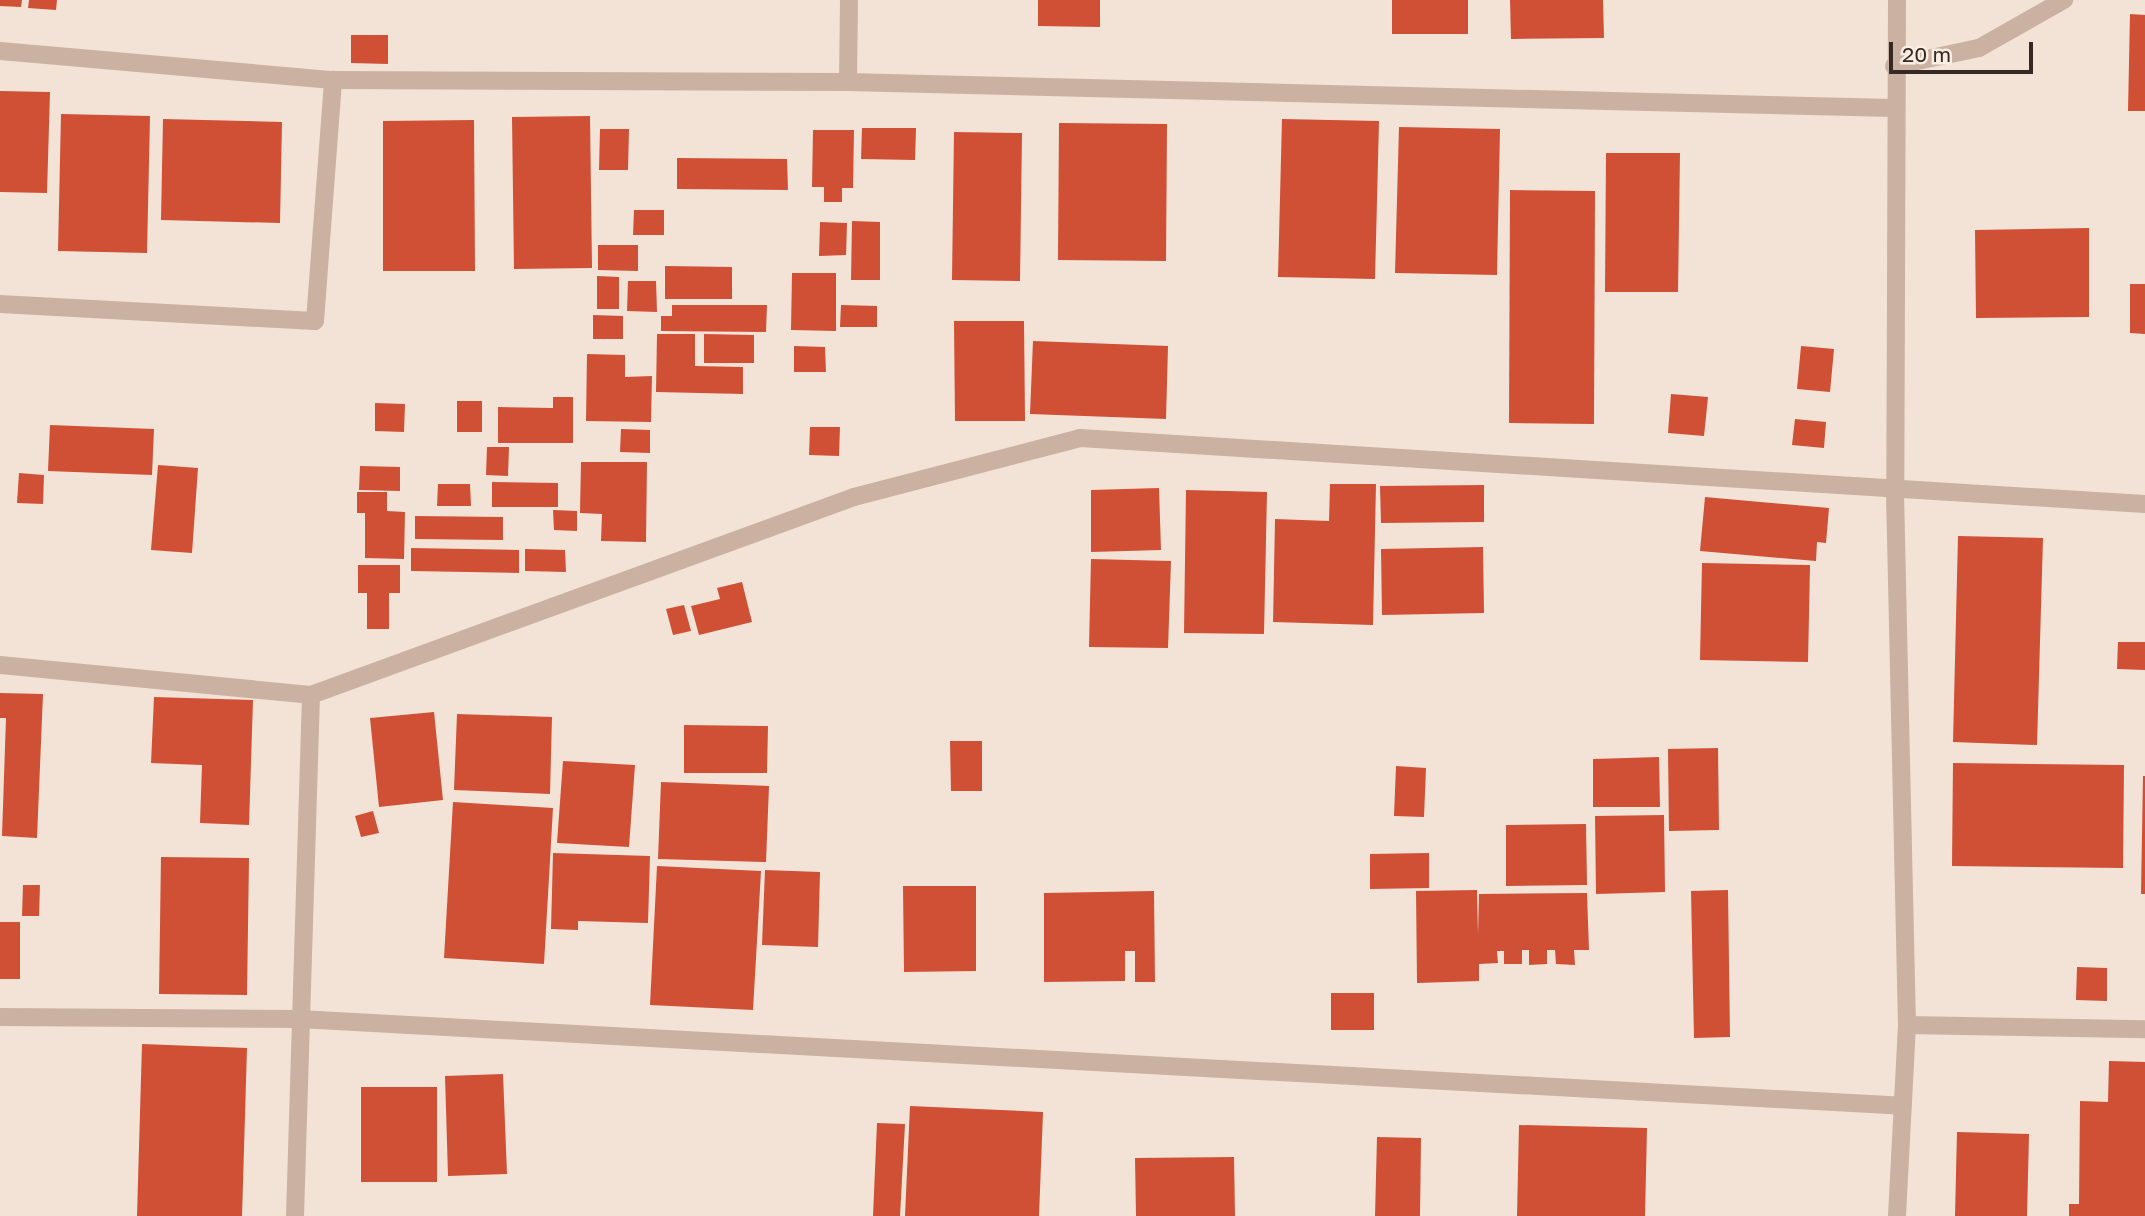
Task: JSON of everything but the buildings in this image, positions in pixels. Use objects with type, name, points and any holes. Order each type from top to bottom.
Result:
[{"type":"street","points":[[848,82],[849,0]]},
{"type":"street","points":[[1897,0],[1893,108],[1895,493],[1907,1025],[1897,1216]]},
{"type":"street","points":[[1894,66],[1979,48],[2064,0]]},
{"type":"street","points":[[0,51],[333,80],[848,82],[1893,108]]},
{"type":"street","points":[[0,304],[315,321],[333,80]]},
{"type":"street","points":[[0,665],[311,695],[854,497],[1080,438],[1895,493],[2145,505]]},
{"type":"street","points":[[295,1216],[311,695]]},
{"type":"street","points":[[0,1017],[299,1018],[1903,1106]]},
{"type":"street","points":[[1907,1025],[2145,1029]]}]
